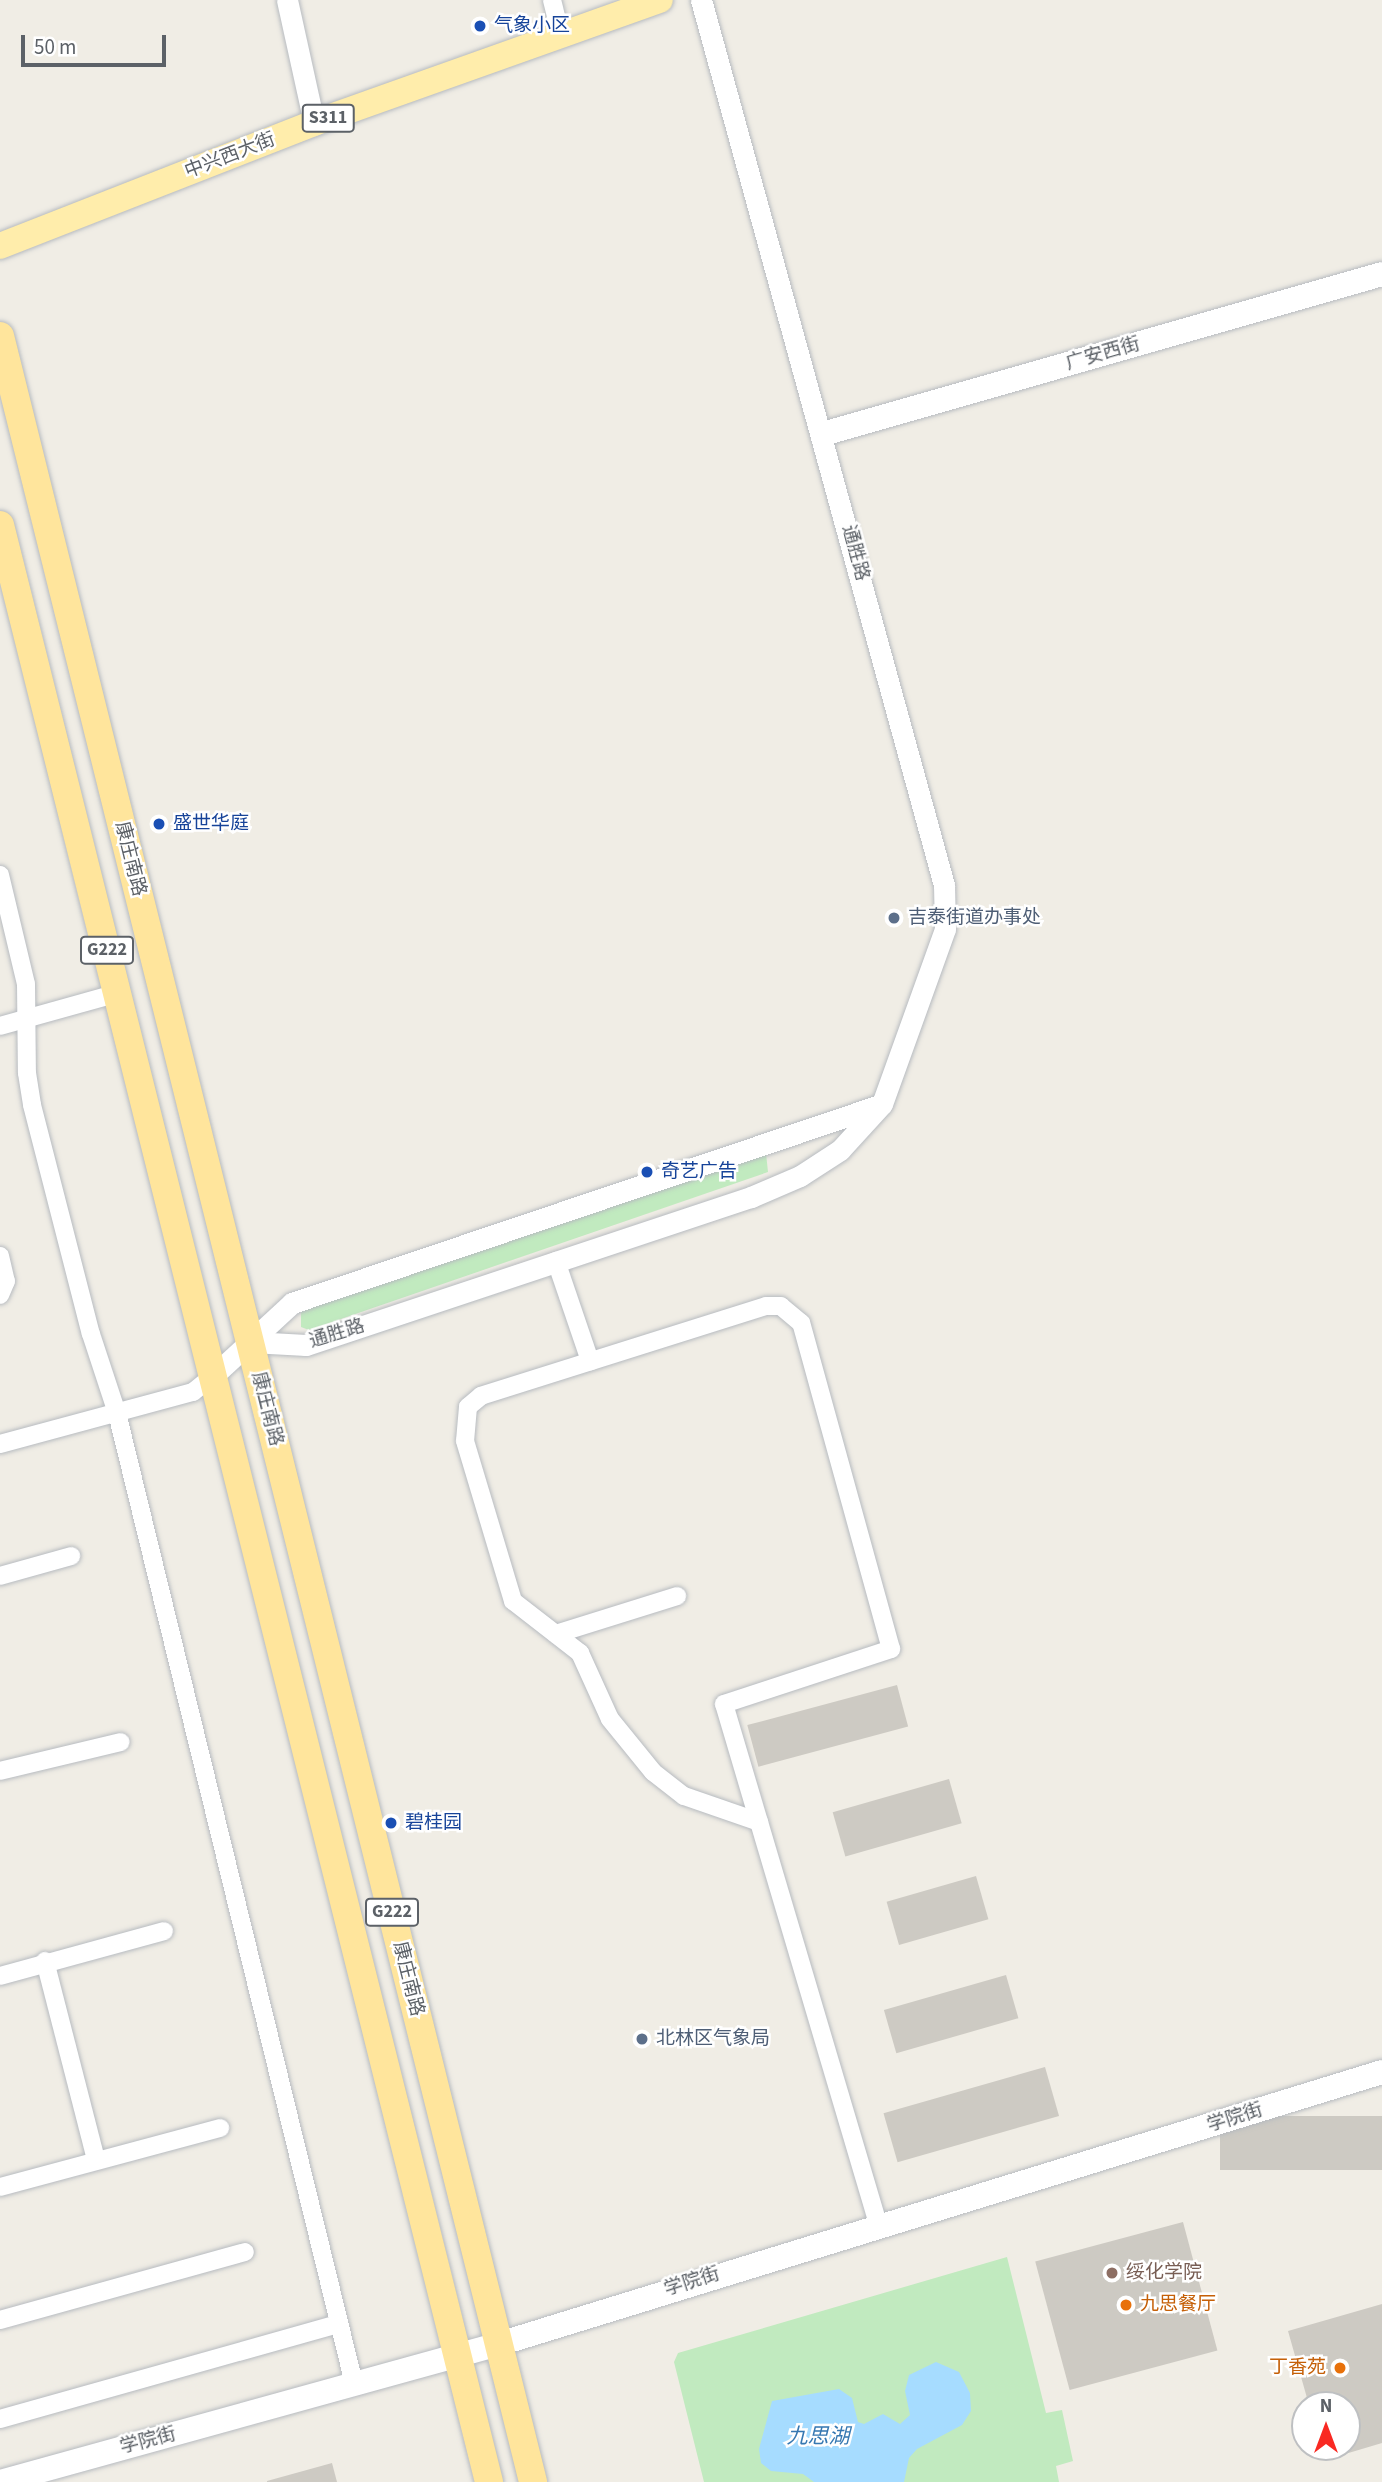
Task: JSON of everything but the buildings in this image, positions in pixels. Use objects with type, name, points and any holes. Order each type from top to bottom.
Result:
[{"type":"highway","name":"康庄南路","points":[[0,336],[533,2482]]},
{"type":"highway","name":"G222","points":[[0,525],[489,2482]]},
{"type":"main road","name":"中兴西大街","points":[[0,246],[314,123],[660,0]]},
{"type":"main road","name":"广安西街","points":[[823,434],[1382,274]]},
{"type":"main road","name":"学院街","points":[[0,2482],[499,2344],[878,2224],[1382,2072]]},
{"type":"street","points":[[287,0],[314,123]]},
{"type":"street","points":[[552,0],[561,35]]},
{"type":"street","name":"通胜路","points":[[251,1342],[306,1345],[800,1176],[840,1150],[882,1104],[945,929],[946,907],[823,434],[701,0]]},
{"type":"street","points":[[0,875],[26,984],[29,1018],[27,1073],[32,1105],[91,1334],[117,1413],[354,2384]]},
{"type":"street","points":[[0,1026],[118,993]]},
{"type":"street","points":[[0,1444],[193,1392],[292,1303],[882,1104]]},
{"type":"street","points":[[0,1256],[6,1281],[0,1295]]},
{"type":"street","points":[[556,1261],[590,1362]]},
{"type":"street","points":[[759,1822],[684,1796],[653,1772],[610,1719],[580,1653],[513,1601],[463,1424],[468,1407],[481,1396],[766,1306],[781,1306],[801,1323],[891,1649],[724,1704],[759,1822],[878,2224]]},
{"type":"street","points":[[0,1576],[71,1556]]},
{"type":"street","points":[[556,1634],[677,1596]]},
{"type":"street","points":[[0,1771],[121,1742]]},
{"type":"street","points":[[0,1976],[45,1961],[164,1931]]},
{"type":"street","points":[[45,1961],[96,2160]]},
{"type":"street","points":[[0,2187],[220,2128]]},
{"type":"street","points":[[0,2320],[245,2252]]},
{"type":"street","points":[[0,2419],[338,2324]]},
{"type":"green space","points":[[766,1153],[768,1172],[309,1330],[301,1327],[301,1310]]},
{"type":"green space","points":[[1007,2257],[1046,2413],[1062,2410],[1073,2461],[1056,2466],[1059,2482],[704,2482],[674,2362],[678,2353]]},
{"type":"water","name":"九思湖","points":[[936,2362],[959,2372],[970,2393],[971,2411],[962,2425],[917,2449],[909,2458],[904,2482],[814,2482],[803,2474],[771,2471],[761,2463],[759,2449],[772,2401],[839,2389],[852,2398],[858,2422],[864,2424],[883,2414],[900,2424],[910,2415],[905,2391],[909,2375]]},
{"type":"place","name":"气象小区","points":[[480,26]]},
{"type":"place","name":"盛世华庭","points":[[159,824]]},
{"type":"place","name":"吉泰街道办事处","points":[[894,918]]},
{"type":"place","name":"奇艺广告","points":[[647,1172]]},
{"type":"place","name":"碧桂园","points":[[391,1823]]},
{"type":"place","name":"北林区气象局","points":[[642,2039]]},
{"type":"place","name":"绥化学院","points":[[1112,2273]]},
{"type":"place","name":"九思餐厅","points":[[1126,2305]]},
{"type":"place","name":"丁香苑","points":[[1340,2368]]}]
